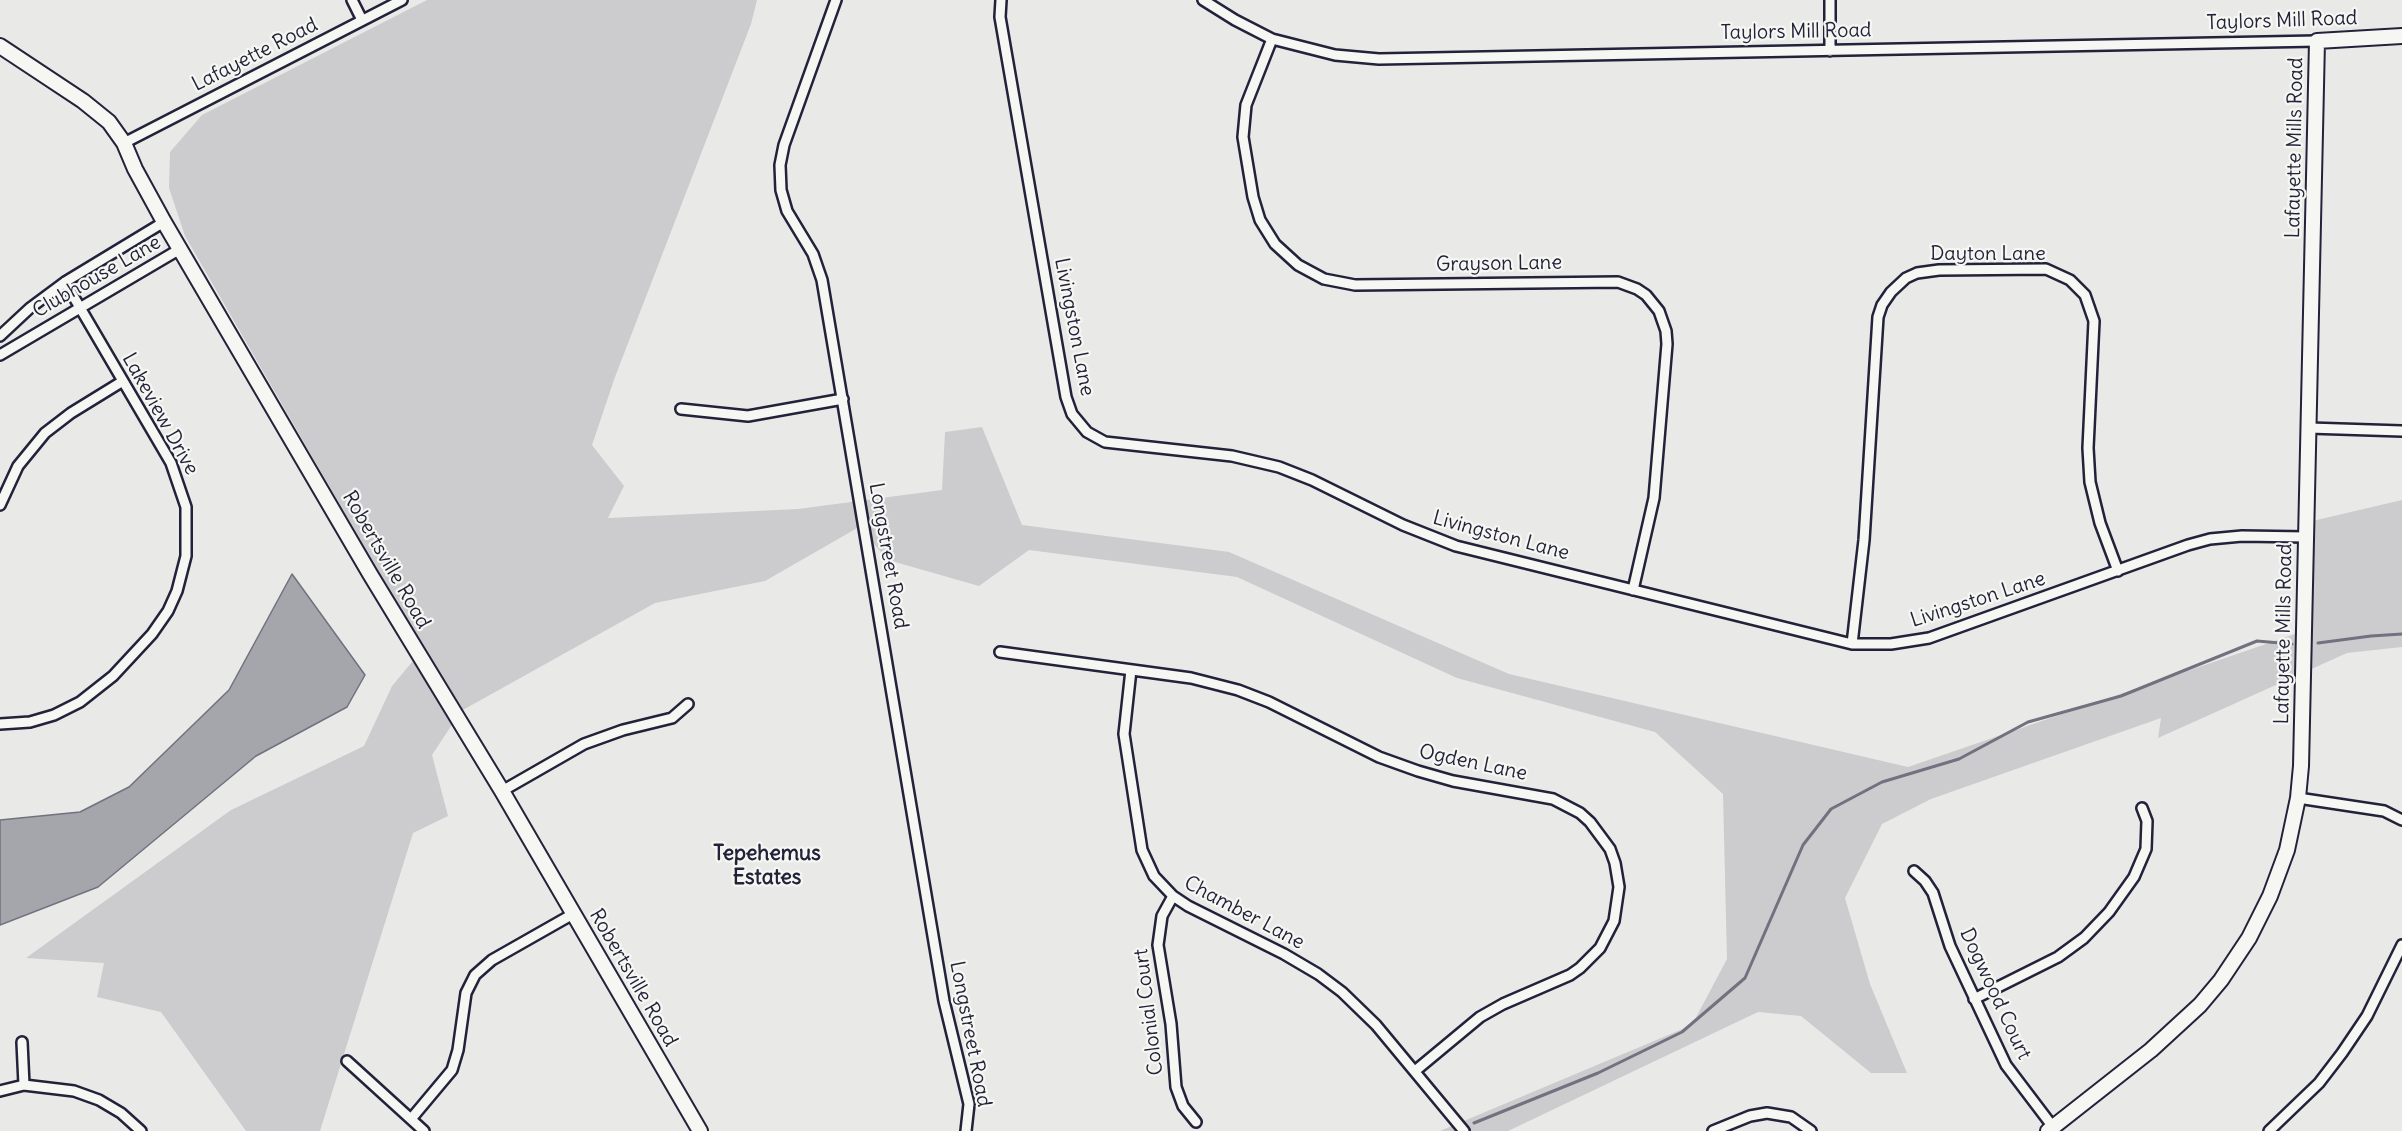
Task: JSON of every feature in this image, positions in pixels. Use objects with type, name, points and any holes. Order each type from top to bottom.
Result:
[{"type":"street","points":[[352,0],[362,20]]},
{"type":"street","name":"Lafayette Road","points":[[124,143],[402,0]]},
{"type":"street","name":"Longstreet Road","points":[[836,0],[784,145],[780,177],[788,212],[813,254],[822,280],[944,1001],[969,1104],[966,1131]]},
{"type":"street","name":"Livingston Lane","points":[[1000,0],[1000,17],[1066,397],[1072,414],[1087,432],[1105,442],[1113,445],[1232,456],[1279,467],[1312,480],[1431,538],[1852,644],[1891,644],[1929,638],[2210,539],[2242,536],[2306,537]]},
{"type":"street","name":"Taylors Mill Road","points":[[1203,0],[1272,39],[1335,55],[1379,59],[1830,51],[2402,36]]},
{"type":"street","points":[[1830,0],[1830,51]]},
{"type":"street","name":"Grayson Lane","points":[[1272,39],[1246,105],[1243,137],[1253,197],[1260,220],[1275,244],[1298,265],[1324,279],[1355,285],[1618,282],[1646,295],[1659,311],[1666,331],[1667,344],[1654,498],[1633,590]]},
{"type":"street","name":"Lafayette Mills Road","points":[[2051,1129],[2174,1030],[2221,980],[2249,938],[2270,896],[2287,850],[2298,798],[2301,754],[2317,40]]},
{"type":"street","name":"Robertsville Road","points":[[0,46],[83,101],[109,122],[124,143],[135,169],[164,222],[370,574],[502,791],[700,1131]]},
{"type":"street","name":"Clubhouse Lane","points":[[0,336],[30,308],[65,282],[164,222]]},
{"type":"street","name":"Clubhouse Lane","points":[[0,355],[180,249]]},
{"type":"street","name":"Dayton Lane","points":[[1852,644],[1864,540],[1878,317],[1882,305],[1891,292],[1906,278],[1917,273],[1939,270],[2046,269],[2070,280],[2085,295],[2094,321],[2088,448],[2090,482],[2100,523],[2118,571]]},
{"type":"street","name":"Lakeview Drive","points":[[0,724],[41,719],[70,708],[92,695],[113,676],[152,634],[168,611],[184,567],[188,542],[182,491],[171,463],[65,282]]},
{"type":"street","points":[[0,504],[18,466],[45,433],[71,413],[123,381]]},
{"type":"street","points":[[681,409],[748,416],[843,399]]},
{"type":"street","points":[[2309,429],[2402,431]]},
{"type":"street","name":"Ogden Lane","points":[[1000,652],[1191,678],[1238,690],[1269,702],[1379,757],[1454,781],[1553,799],[1580,813],[1602,836],[1615,863],[1619,887],[1614,921],[1600,948],[1570,975],[1503,1004],[1480,1017],[1415,1071]]},
{"type":"street","name":"Chamber Lane","points":[[1131,670],[1124,734],[1142,850],[1154,876],[1173,896],[1318,974],[1361,1009],[1464,1131]]},
{"type":"street","points":[[502,791],[584,744],[623,730],[672,718],[688,704]]},
{"type":"street","points":[[2298,798],[2384,811],[2402,820]]},
{"type":"street","points":[[1974,999],[2058,957],[2084,938],[2109,912],[2134,878],[2146,849],[2147,821],[2142,808]]},
{"type":"street","name":"Dogwood Court","points":[[1914,871],[1925,880],[1933,893],[1950,946],[2006,1065],[2051,1129]]},
{"type":"street","name":"Colonial Court","points":[[1173,896],[1162,916],[1158,945],[1171,1024],[1176,1087],[1183,1107],[1196,1122]]},
{"type":"street","points":[[411,1119],[452,1070],[458,1050],[466,993],[475,975],[492,960],[573,914]]},
{"type":"street","points":[[2269,1131],[2319,1083],[2342,1053],[2367,1016],[2402,945]]},
{"type":"street","points":[[22,1042],[24,1085]]},
{"type":"street","points":[[347,1061],[424,1131]]},
{"type":"street","points":[[0,1091],[24,1085],[65,1089],[99,1100],[121,1113],[141,1131]]},
{"type":"street","points":[[1713,1131],[1750,1116],[1767,1113],[1791,1117],[1811,1131]]},
{"type":"shaded area","points":[[427,0],[757,0],[751,24],[615,377],[592,445],[624,486],[608,518],[798,509],[942,490],[945,432],[982,427],[1022,525],[1229,552],[1509,674],[1908,767],[2298,633],[2304,523],[2402,500],[2402,647],[2347,653],[2158,738],[2161,718],[1931,799],[1882,824],[1845,898],[1870,984],[1907,1073],[1871,1073],[1801,1016],[1758,1012],[1508,1131],[1440,1131],[1692,1025],[1727,959],[1723,794],[1655,732],[1457,678],[1237,577],[1029,550],[979,586],[888,560],[859,527],[765,581],[655,603],[461,711],[432,755],[448,816],[413,833],[320,1131],[246,1131],[161,1012],[97,997],[104,963],[26,958],[231,810],[364,746],[392,686],[423,649],[185,236],[169,188],[170,152],[202,115]]},
{"type":"shaded area","points":[[292,574],[365,675],[347,707],[256,756],[98,887],[0,925],[0,820],[80,812],[129,787],[229,690]]},
{"type":"waterway","points":[[2318,643],[2402,634]]},
{"type":"waterway","points":[[1474,1123],[1598,1073],[1682,1032],[1745,978],[1803,845],[1831,809],[1882,782],[1959,759],[2028,722],[2121,696],[2257,641],[2292,644]]},
{"type":"district","name":"Tepehemus Estates","points":[[767,866]]}]
